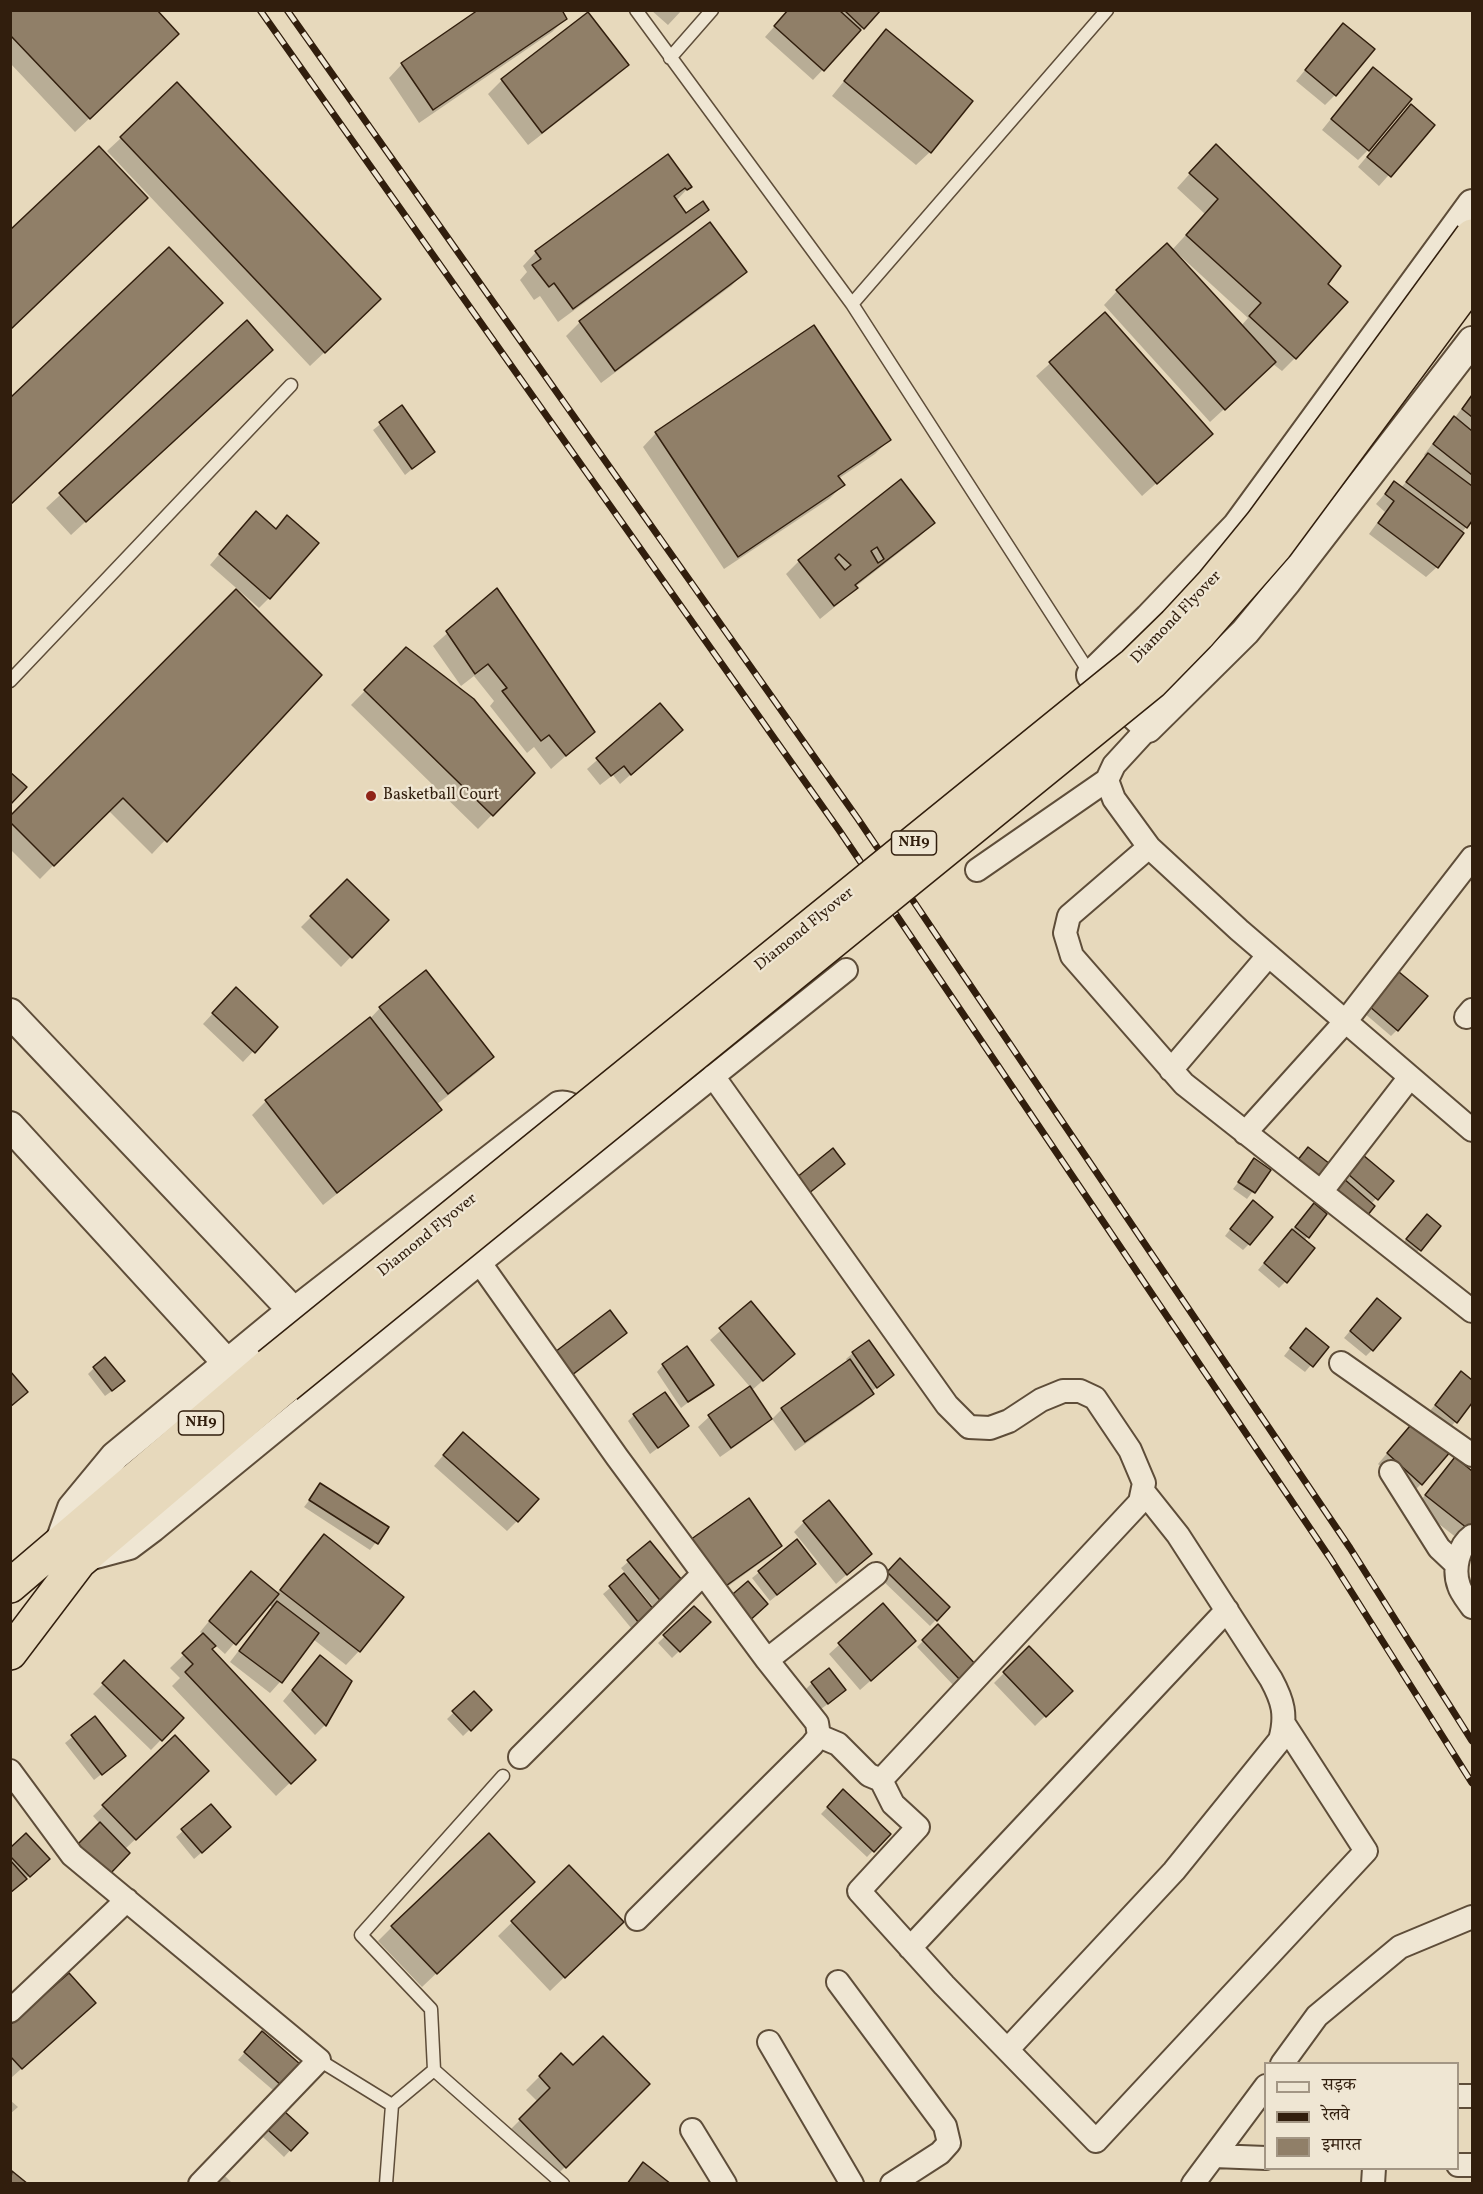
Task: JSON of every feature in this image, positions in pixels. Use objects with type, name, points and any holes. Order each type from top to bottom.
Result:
[{"type":"highway","name":"Diamond Flyover","points":[[68,1554],[143,1490],[278,1358],[1134,664],[1213,583],[1262,523],[1473,236]]},
{"type":"highway","name":"Diamond Flyover","points":[[143,1490],[286,1386],[1152,682],[1198,635],[1276,546],[1473,281]]},
{"type":"highway","name":"NH9","points":[[10,1586],[68,1554]]},
{"type":"highway","name":"NH9","points":[[10,1653],[68,1554]]},
{"type":"street","points":[[1148,728],[1091,675],[1237,526],[1473,204]]},
{"type":"street","points":[[977,870],[1107,780],[1114,765],[1148,728],[1245,632],[1473,341]]},
{"type":"street","points":[[1107,780],[1114,800],[1149,847],[1268,956],[1410,1077],[1470,1124]]},
{"type":"street","points":[[1149,847],[1069,916],[1065,933],[1072,956],[1184,1084],[1473,1311]]},
{"type":"street","points":[[1245,1133],[1346,1022],[1473,858]]},
{"type":"street","points":[[1171,1070],[1268,956]]},
{"type":"street","points":[[613,1157],[572,1104],[566,1101],[558,1103],[292,1310],[115,1456],[72,1508],[68,1554],[130,1548],[154,1530],[480,1263],[613,1157],[714,1076],[846,969]]},
{"type":"street","points":[[10,1014],[292,1310]]},
{"type":"street","points":[[714,1076],[947,1405],[969,1427],[990,1428],[1009,1421],[1041,1400],[1063,1391],[1080,1391],[1095,1398],[1130,1450],[1144,1483],[1140,1502],[881,1780]]},
{"type":"street","points":[[1320,1192],[1410,1077]]},
{"type":"street","points":[[10,1126],[228,1364]]},
{"type":"street","points":[[480,1263],[703,1574],[814,1719],[819,1736]]},
{"type":"street","points":[[1341,1363],[1473,1455]]},
{"type":"street","points":[[1390,1472],[1439,1548],[1456,1563]]},
{"type":"street","points":[[1008,2049],[1174,1871],[1280,1740],[1284,1724],[1281,1698],[1178,1535],[1143,1491]]},
{"type":"street","points":[[1473,1536],[1466,1541],[1456,1563],[1459,1586],[1473,1607]]},
{"type":"street","points":[[520,1757],[703,1574]]},
{"type":"street","points":[[767,1660],[876,1574]]},
{"type":"street","points":[[910,1948],[1227,1611]]},
{"type":"street","points":[[819,1736],[838,1744],[869,1775],[881,1780],[893,1804],[918,1827],[859,1891],[910,1948],[1096,2141],[1366,1851],[1284,1724]]},
{"type":"street","points":[[638,1919],[819,1736]]},
{"type":"street","points":[[10,1771],[72,1854],[319,2060],[200,2184]]},
{"type":"street","points":[[10,2011],[127,1900]]},
{"type":"street","points":[[1283,2062],[1317,2016],[1400,1947],[1472,1917]]},
{"type":"street","points":[[838,1982],[945,2126],[949,2143],[940,2153],[892,2184]]},
{"type":"street","points":[[769,2042],[852,2184]]},
{"type":"street","points":[[1193,2184],[1264,2089]]},
{"type":"street","points":[[692,2130],[725,2184]]},
{"type":"street","points":[[1214,2156],[1264,2158]]},
{"type":"lane","points":[[636,10],[852,304],[1091,675]]},
{"type":"lane","points":[[670,58],[712,10]]},
{"type":"lane","points":[[852,304],[1107,10]]},
{"type":"lane","points":[[10,681],[291,385]]},
{"type":"lane","points":[[503,1776],[361,1935],[431,2009],[434,2070],[563,2184]]},
{"type":"lane","points":[[319,2060],[392,2105]]},
{"type":"lane","points":[[386,2184],[392,2105],[434,2070]]},
{"type":"building","points":[[10,10],[157,10],[179,34],[90,119],[10,35]]},
{"type":"building","points":[[478,10],[562,10],[567,19],[433,110],[401,63]]},
{"type":"building","points":[[788,10],[839,10],[861,30],[824,71],[774,26]]},
{"type":"building","points":[[844,10],[881,10],[864,29]]},
{"type":"building","points":[[588,12],[629,65],[542,133],[501,79]]},
{"type":"building","points":[[1343,23],[1375,49],[1336,96],[1305,70]]},
{"type":"building","points":[[886,29],[973,101],[931,153],[844,81]]},
{"type":"building","points":[[1373,67],[1412,99],[1369,151],[1331,119]]},
{"type":"building","points":[[177,82],[381,299],[325,353],[120,137]]},
{"type":"building","points":[[1411,104],[1435,125],[1391,177],[1367,157]]},
{"type":"building","points":[[1216,144],[1341,266],[1328,284],[1348,302],[1296,359],[1249,316],[1261,303],[1186,235],[1218,199],[1189,173]]},
{"type":"building","points":[[99,146],[148,198],[10,330],[10,230]]},
{"type":"building","points":[[668,154],[692,187],[687,190],[685,188],[674,196],[686,213],[703,201],[709,210],[573,309],[554,283],[549,287],[532,265],[541,259],[535,251]]},
{"type":"building","points":[[710,222],[747,272],[615,371],[579,321]]},
{"type":"building","points":[[1167,243],[1276,362],[1225,410],[1116,290]]},
{"type":"building","points":[[169,247],[223,303],[10,505],[10,398]]},
{"type":"building","points":[[1105,312],[1213,434],[1157,484],[1049,362]]},
{"type":"building","points":[[247,320],[273,350],[86,522],[59,493]]},
{"type":"building","points":[[814,325],[891,440],[838,476],[845,485],[738,557],[655,432]]},
{"type":"building","points":[[1472,395],[1472,417],[1462,409]]},
{"type":"building","points":[[402,405],[435,452],[412,469],[379,422]]},
{"type":"building","points":[[1454,416],[1472,431],[1472,475],[1433,444]]},
{"type":"building","points":[[1428,453],[1472,486],[1472,521],[1467,528],[1406,482]]},
{"type":"building","points":[[901,479],[935,523],[855,585],[858,588],[834,606],[798,560]],"holes":[[[877,547],[884,559],[878,563],[871,551]],[[839,554],[851,565],[845,570],[835,558]]]},
{"type":"building","points":[[1394,481],[1464,533],[1438,568],[1378,523],[1394,501],[1385,494]]},
{"type":"building","points":[[256,511],[276,529],[287,515],[319,543],[270,599],[219,554]]},
{"type":"building","points":[[497,588],[595,732],[566,756],[549,735],[541,741],[502,691],[507,688],[488,664],[475,674],[446,631]]},
{"type":"building","points":[[236,589],[322,675],[167,842],[123,798],[54,866],[10,822],[10,816]]},
{"type":"building","points":[[406,647],[474,699],[535,773],[493,816],[364,690]]},
{"type":"building","points":[[660,703],[683,730],[631,775],[624,766],[611,776],[596,758]]},
{"type":"building","points":[[10,772],[27,787],[10,805]]},
{"type":"building","points":[[347,879],[389,920],[352,958],[310,916]]},
{"type":"building","points":[[426,970],[494,1057],[448,1094],[379,1007]]},
{"type":"building","points":[[1399,972],[1428,996],[1398,1031],[1369,1006]]},
{"type":"building","points":[[236,987],[278,1027],[255,1053],[212,1013]]},
{"type":"building","points":[[370,1017],[442,1110],[337,1193],[265,1100]]},
{"type":"building","points":[[1308,1147],[1330,1164],[1320,1179],[1297,1161]]},
{"type":"building","points":[[833,1148],[845,1164],[808,1194],[796,1178]]},
{"type":"building","points":[[1363,1155],[1394,1181],[1378,1200],[1348,1174]]},
{"type":"building","points":[[1254,1158],[1271,1170],[1255,1193],[1238,1182]]},
{"type":"building","points":[[1343,1178],[1375,1206],[1363,1221],[1330,1193]]},
{"type":"building","points":[[1253,1200],[1273,1217],[1250,1245],[1230,1229]]},
{"type":"building","points":[[1314,1203],[1327,1214],[1309,1238],[1295,1227]]},
{"type":"building","points":[[1427,1214],[1441,1226],[1421,1251],[1406,1239]]},
{"type":"building","points":[[1292,1229],[1315,1248],[1287,1283],[1264,1263]]},
{"type":"building","points":[[1377,1298],[1401,1318],[1373,1351],[1350,1331]]},
{"type":"building","points":[[751,1301],[795,1354],[763,1381],[719,1328]]},
{"type":"building","points":[[610,1310],[627,1333],[572,1375],[555,1352]]},
{"type":"building","points":[[1306,1328],[1329,1347],[1313,1367],[1290,1348]]},
{"type":"building","points":[[869,1340],[894,1375],[877,1388],[852,1352]]},
{"type":"building","points":[[687,1346],[714,1385],[688,1402],[662,1364]]},
{"type":"building","points":[[105,1357],[125,1381],[112,1391],[93,1367]]},
{"type":"building","points":[[850,1359],[874,1394],[805,1442],[781,1408]]},
{"type":"building","points":[[10,1371],[28,1392],[10,1407]]},
{"type":"building","points":[[1461,1371],[1472,1380],[1472,1403],[1457,1423],[1435,1405]]},
{"type":"building","points":[[750,1386],[772,1419],[731,1448],[708,1415]]},
{"type":"building","points":[[665,1392],[689,1426],[658,1448],[633,1414]]},
{"type":"building","points":[[1415,1420],[1451,1451],[1422,1485],[1387,1453]]},
{"type":"building","points":[[463,1432],[539,1499],[518,1522],[443,1455]]},
{"type":"building","points":[[1455,1457],[1472,1471],[1472,1532],[1425,1495]]},
{"type":"building","points":[[320,1483],[389,1527],[378,1544],[309,1500]]},
{"type":"building","points":[[749,1498],[782,1546],[723,1588],[690,1540]]},
{"type":"building","points":[[829,1500],[872,1554],[847,1575],[803,1521]]},
{"type":"building","points":[[324,1534],[404,1597],[360,1652],[280,1590]]},
{"type":"building","points":[[797,1539],[816,1564],[777,1595],[758,1571]]},
{"type":"building","points":[[650,1541],[686,1585],[663,1604],[627,1560]]},
{"type":"building","points":[[900,1558],[950,1607],[937,1621],[887,1572]]},
{"type":"building","points":[[251,1571],[279,1594],[236,1645],[209,1621]]},
{"type":"building","points":[[624,1573],[659,1616],[643,1628],[609,1586]]},
{"type":"building","points":[[748,1581],[768,1604],[747,1623],[727,1599]]},
{"type":"building","points":[[277,1601],[319,1633],[282,1683],[239,1651]]},
{"type":"building","points":[[883,1603],[916,1641],[871,1681],[838,1643]]},
{"type":"building","points":[[694,1606],[711,1622],[680,1652],[663,1635]]},
{"type":"building","points":[[938,1624],[978,1667],[962,1682],[922,1640]]},
{"type":"building","points":[[203,1633],[216,1646],[212,1649],[316,1760],[291,1784],[185,1672],[193,1664],[182,1653]]},
{"type":"building","points":[[1029,1646],[1073,1691],[1046,1717],[1003,1672]]},
{"type":"building","points":[[320,1655],[352,1681],[326,1726],[292,1690]]},
{"type":"building","points":[[124,1660],[184,1718],[162,1741],[102,1683]]},
{"type":"building","points":[[829,1668],[846,1690],[828,1704],[811,1682]]},
{"type":"building","points":[[474,1691],[492,1710],[471,1731],[452,1711]]},
{"type":"building","points":[[95,1716],[126,1756],[102,1775],[71,1735]]},
{"type":"building","points":[[175,1735],[209,1771],[136,1840],[102,1805]]},
{"type":"building","points":[[843,1789],[891,1834],[874,1852],[827,1807]]},
{"type":"building","points":[[211,1804],[231,1827],[202,1853],[181,1829]]},
{"type":"building","points":[[100,1822],[130,1853],[109,1875],[78,1844]]},
{"type":"building","points":[[26,1833],[50,1859],[30,1877],[10,1856],[10,1848]]},
{"type":"building","points":[[489,1833],[535,1882],[437,1974],[391,1926]]},
{"type":"building","points":[[10,1860],[27,1879],[10,1893]]},
{"type":"building","points":[[569,1865],[624,1922],[565,1978],[511,1921]]},
{"type":"building","points":[[69,1973],[96,2003],[22,2069],[10,2056],[10,2025]]},
{"type":"building","points":[[262,2031],[300,2064],[282,2086],[244,2052]]},
{"type":"building","points":[[603,2036],[650,2084],[566,2168],[519,2119],[550,2088],[539,2076],[561,2053],[573,2065]]},
{"type":"building","points":[[284,2111],[308,2133],[291,2151],[268,2130]]},
{"type":"building","points":[[643,2162],[671,2184],[627,2184]]},
{"type":"building","points":[[12,2171],[28,2184],[10,2184]]},
{"type":"railway","points":[[260,10],[839,830],[1330,1558],[1472,1783]]},
{"type":"railway","points":[[287,10],[858,819],[1350,1548],[1472,1741]]},
{"type":"place","name":"Basketball Court","points":[[371,796]]}]
